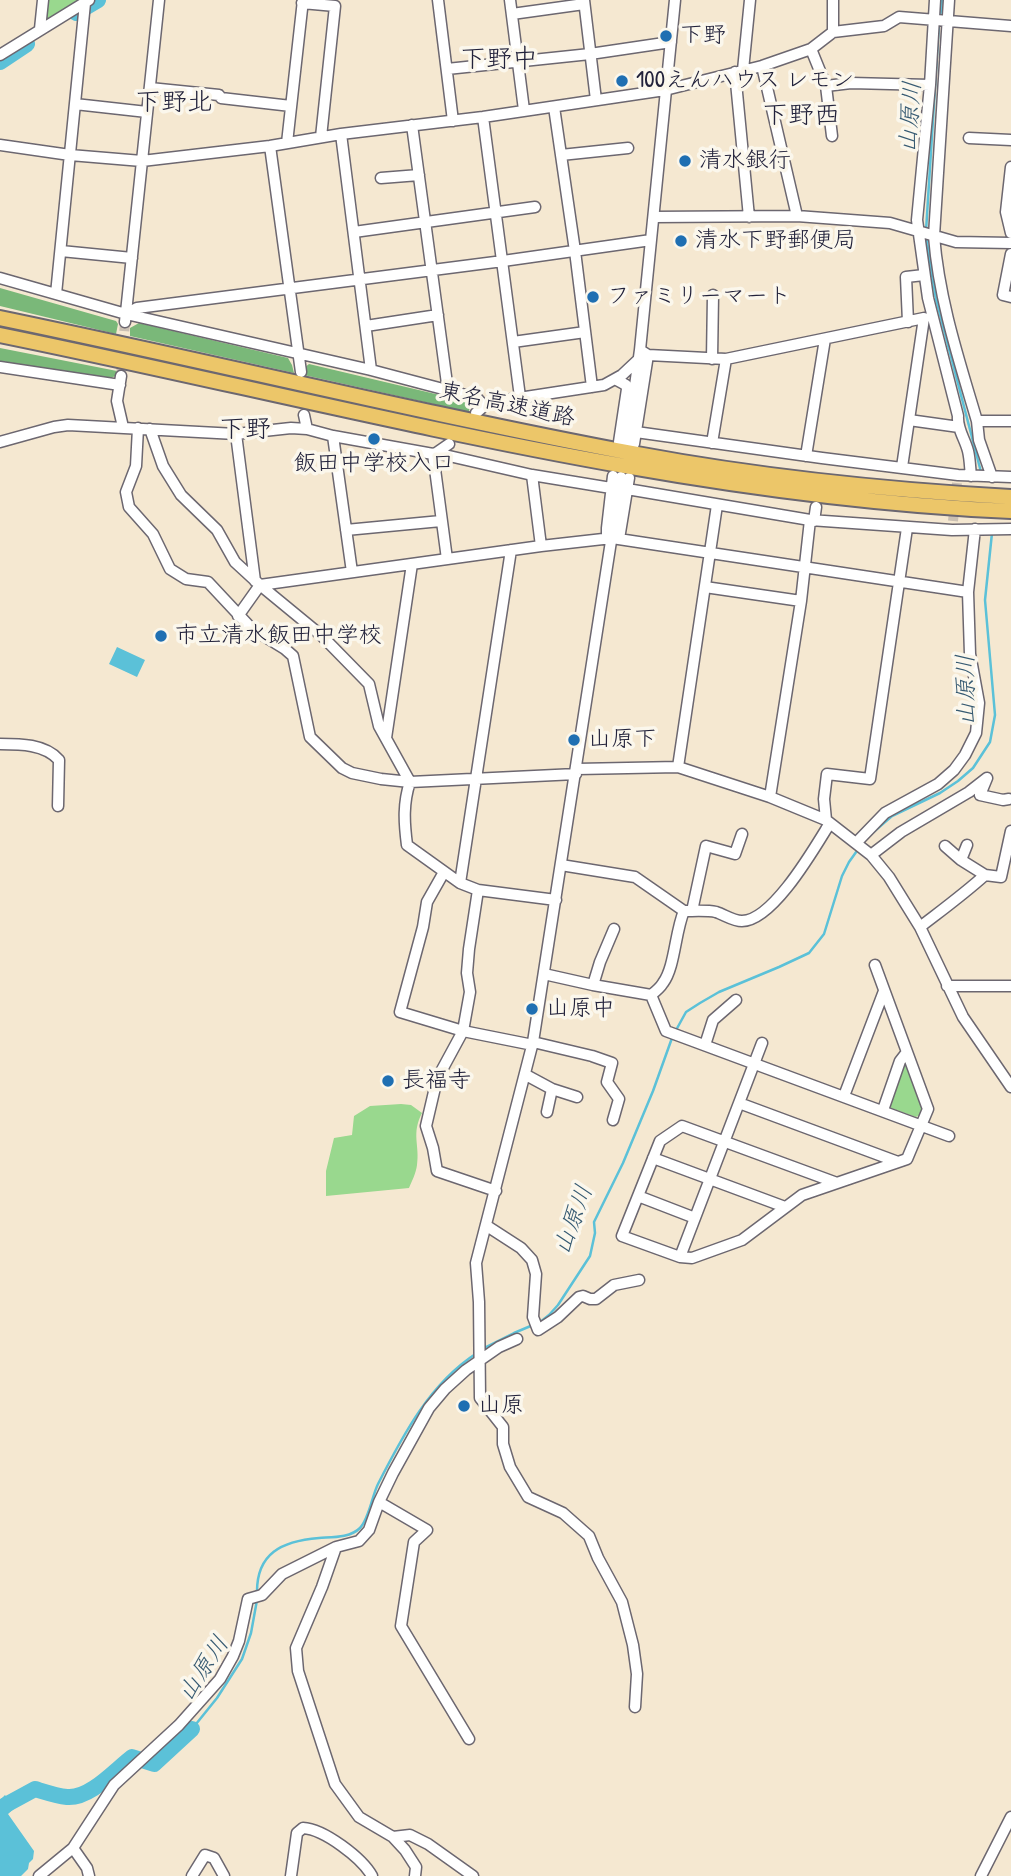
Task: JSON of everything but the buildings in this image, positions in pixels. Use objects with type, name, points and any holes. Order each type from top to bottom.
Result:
[{"type":"highway","name":"東名高速道路","points":[[0,318],[362,398],[639,455],[843,484],[1011,497]]},
{"type":"highway","name":"東名高速道路","points":[[0,337],[637,469],[841,499],[1011,511]]},
{"type":"street","points":[[40,29],[43,0]]},
{"type":"street","points":[[126,318],[159,0]]},
{"type":"street","points":[[438,0],[453,121]]},
{"type":"street","points":[[510,0],[524,110]]},
{"type":"street","points":[[626,443],[636,432],[651,240],[675,0]]},
{"type":"street","points":[[749,217],[739,71],[750,0]]},
{"type":"street","points":[[833,0],[833,32]]},
{"type":"street","points":[[935,0],[918,204],[936,262],[945,311],[977,421],[979,440],[990,477]]},
{"type":"street","points":[[948,0],[924,275],[929,318],[958,416],[959,428],[969,453],[973,476]]},
{"type":"street","points":[[0,55],[87,1]]},
{"type":"street","points":[[56,294],[87,1]]},
{"type":"street","points":[[287,143],[302,2],[335,6],[321,137]]},
{"type":"street","points":[[512,14],[584,2],[596,100]]},
{"type":"street","points":[[0,145],[142,161],[270,146],[665,90],[762,66],[811,49],[833,32],[884,26],[899,17],[1011,26]]},
{"type":"street","points":[[447,69],[590,54],[671,42]]},
{"type":"street","points":[[811,49],[826,86],[832,136]]},
{"type":"street","points":[[762,66],[797,216]]},
{"type":"street","points":[[826,86],[851,83],[930,85]]},
{"type":"street","points":[[150,88],[291,106]]},
{"type":"street","points":[[75,104],[147,112]]},
{"type":"street","points":[[554,107],[592,387]]},
{"type":"street","points":[[483,117],[520,397]]},
{"type":"street","points":[[412,125],[448,391]]},
{"type":"street","points":[[341,134],[371,370]]},
{"type":"street","points":[[969,138],[1011,140]]},
{"type":"street","points":[[270,146],[301,372]]},
{"type":"street","points":[[561,155],[628,148]]},
{"type":"street","points":[[1011,167],[1006,212],[1011,233]]},
{"type":"street","points":[[381,178],[419,174]]},
{"type":"street","points":[[354,232],[535,207]]},
{"type":"street","points":[[654,217],[797,216],[890,223],[956,242],[1011,243]]},
{"type":"street","points":[[126,318],[137,308],[651,240]]},
{"type":"street","points":[[61,251],[132,258]]},
{"type":"street","points":[[1011,254],[1003,295],[1011,297]]},
{"type":"street","points":[[908,322],[906,276],[924,275]]},
{"type":"street","points":[[0,278],[126,318],[371,370],[477,398],[480,410],[493,402],[604,385],[615,379],[642,355],[726,359],[929,318]]},
{"type":"street","points":[[712,359],[713,295]]},
{"type":"street","points":[[366,326],[438,316]]},
{"type":"street","points":[[902,467],[929,318]]},
{"type":"street","points":[[513,342],[585,332]]},
{"type":"street","points":[[806,456],[825,339]]},
{"type":"street","points":[[626,443],[642,355]]},
{"type":"street","points":[[712,443],[726,359]]},
{"type":"street","points":[[0,367],[121,381],[117,401],[122,427]]},
{"type":"street","points":[[615,379],[627,389],[626,443]]},
{"type":"street","points":[[304,415],[307,429]]},
{"type":"street","points":[[909,420],[959,428]]},
{"type":"street","points":[[977,421],[1011,421]]},
{"type":"street","points":[[0,442],[68,425],[236,434],[291,428],[611,488],[622,480]]},
{"type":"street","points":[[138,428],[136,466],[126,492],[129,507],[153,534],[170,569],[186,579],[208,582],[251,628],[293,656],[310,737],[342,768],[381,779],[410,782],[678,767],[770,797],[828,821],[871,855],[889,877],[920,927],[963,1017],[1011,1087]]},
{"type":"street","points":[[150,429],[163,466],[181,495],[217,530],[235,562],[322,636],[369,684],[379,726],[410,782],[404,815],[407,845],[460,883],[478,890],[556,900]]},
{"type":"street","points":[[636,432],[902,467],[957,479],[973,476],[1011,477]]},
{"type":"street","points":[[236,434],[258,583],[238,616]]},
{"type":"street","points":[[333,436],[352,572]]},
{"type":"street","points":[[434,454],[449,444]]},
{"type":"street","points":[[434,454],[447,559]]},
{"type":"street","points":[[821,471],[822,458]]},
{"type":"street","points":[[532,475],[541,546]]},
{"type":"street","points":[[622,480],[717,505],[812,521],[906,528],[952,526],[1011,529]]},
{"type":"street","points":[[622,480],[533,1044],[476,1263],[480,1398],[503,1427],[503,1444],[510,1467],[528,1497],[564,1513],[589,1536],[597,1558],[622,1602],[637,1674],[635,1707]]},
{"type":"street","points":[[611,488],[607,528],[613,538]]},
{"type":"street","points":[[678,767],[717,505]]},
{"type":"street","points":[[770,797],[816,507]]},
{"type":"street","points":[[346,530],[441,521]]},
{"type":"street","points":[[561,866],[635,877],[688,911],[715,912],[738,921],[749,920],[763,912],[797,877],[828,821],[824,799],[827,774],[870,779],[906,528]]},
{"type":"street","points":[[856,843],[885,813],[938,784],[954,771],[976,733],[979,703],[970,654],[968,592],[975,529]]},
{"type":"street","points":[[258,583],[613,538],[968,592]]},
{"type":"street","points":[[460,883],[511,550]]},
{"type":"street","points":[[386,738],[412,564]]},
{"type":"street","points":[[705,587],[801,601]]},
{"type":"street","points":[[3,744],[27,745],[53,753],[59,760],[58,806]]},
{"type":"street","points":[[871,855],[901,832],[969,792],[987,778],[980,795],[1003,800],[1010,798]]},
{"type":"street","points":[[945,846],[985,875],[1002,877],[1011,831]]},
{"type":"street","points":[[651,995],[663,984],[668,973],[678,925],[688,911],[706,846],[735,854],[742,834]]},
{"type":"street","points":[[961,860],[967,845]]},
{"type":"street","points":[[444,872],[427,902],[400,1012],[463,1031],[592,1056],[612,1063],[607,1083],[619,1100],[613,1120]]},
{"type":"street","points":[[920,927],[985,875]]},
{"type":"street","points":[[478,890],[467,973],[470,992],[463,1031],[437,1079],[426,1126],[437,1171],[496,1191]]},
{"type":"street","points":[[593,985],[614,929]]},
{"type":"street","points":[[837,1183],[682,1126],[660,1141],[622,1236],[680,1257],[692,1258],[742,1240],[802,1195],[837,1183],[898,1162],[907,1159],[928,1109],[874,965]]},
{"type":"street","points":[[544,974],[651,995]]},
{"type":"street","points":[[947,986],[1011,986]]},
{"type":"street","points":[[844,1096],[884,991]]},
{"type":"street","points":[[651,995],[666,1031],[949,1136]]},
{"type":"street","points":[[705,1045],[713,1020],[736,1000]]},
{"type":"street","points":[[680,1257],[762,1043]]},
{"type":"street","points":[[883,1110],[900,1061],[907,1052]]},
{"type":"street","points":[[526,1075],[552,1089],[577,1097]]},
{"type":"street","points":[[547,1112],[552,1089]]},
{"type":"street","points":[[739,1103],[898,1162]]},
{"type":"street","points":[[653,1158],[785,1207]]},
{"type":"street","points":[[638,1196],[695,1218]]},
{"type":"street","points":[[487,1226],[521,1248],[532,1260],[536,1274],[533,1317],[538,1331],[579,1297],[596,1299],[614,1285],[639,1280]]},
{"type":"street","points":[[39,1876],[73,1848],[114,1785],[179,1725],[219,1679],[239,1641],[248,1599],[262,1595],[282,1574],[336,1547],[359,1541],[369,1530],[379,1502],[429,1408],[466,1370],[499,1347],[517,1339]]},
{"type":"street","points":[[379,1502],[427,1530],[414,1542],[401,1626],[469,1739]]},
{"type":"street","points":[[336,1547],[296,1648],[298,1671],[335,1784],[359,1818],[393,1837],[405,1850],[416,1867],[415,1876]]},
{"type":"street","points":[[981,1876],[1011,1816]]},
{"type":"street","points":[[291,1876],[297,1833],[303,1828],[321,1833],[361,1861],[372,1876]]},
{"type":"street","points":[[393,1837],[410,1835],[419,1839],[473,1876]]},
{"type":"street","points":[[73,1848],[87,1868],[89,1876]]},
{"type":"street","points":[[191,1876],[205,1855],[214,1858],[224,1876]]},
{"type":"green space","points":[[47,0],[83,0],[49,22],[46,20]]},
{"type":"green space","points":[[0,288],[116,321],[116,334],[0,306]]},
{"type":"green space","points":[[139,323],[288,358],[294,373],[130,336],[130,328]]},
{"type":"green space","points":[[0,348],[117,371],[116,376],[110,378],[0,361]]},
{"type":"green space","points":[[309,364],[465,401],[470,404],[469,412],[304,375],[304,368]]},
{"type":"green space","points":[[903,1065],[906,1065],[923,1108],[921,1114],[916,1117],[891,1108],[889,1104]]},
{"type":"green space","points":[[411,1105],[422,1113],[416,1133],[418,1158],[409,1188],[326,1196],[326,1171],[334,1138],[352,1135],[354,1116],[370,1106]]},
{"type":"water","points":[[117,647],[145,660],[137,677],[109,664]]},
{"type":"water","points":[[5,1795],[15,1808],[8,1814],[34,1851],[28,1869],[21,1876],[0,1876],[0,1800]]},
{"type":"waterway","points":[[76,13],[98,0]]},
{"type":"waterway","name":"山原川","points":[[940,18],[942,0]]},
{"type":"waterway","name":"山原川","points":[[926,231],[939,24]]},
{"type":"waterway","points":[[0,62],[27,44]]},
{"type":"waterway","name":"山原川","points":[[926,237],[936,299],[981,472]]},
{"type":"waterway","name":"山原川","points":[[870,835],[892,816],[940,793],[958,781],[973,768],[990,742],[995,715],[985,600],[992,533]]},
{"type":"waterway","name":"山原川","points":[[675,1032],[686,1012],[700,1003],[809,953],[824,934],[842,876],[859,848]]},
{"type":"waterway","name":"山原川","points":[[539,1323],[558,1305],[590,1256],[595,1233],[594,1222],[623,1163],[672,1038]]},
{"type":"waterway","name":"山原川","points":[[482,1349],[533,1325]]},
{"type":"waterway","name":"山原川","points":[[257,1594],[261,1568],[266,1559],[283,1546],[346,1535],[360,1528],[366,1519],[378,1484],[419,1411],[445,1379],[477,1353]]},
{"type":"waterway","name":"山原川","points":[[192,1729],[217,1698],[242,1659],[251,1633],[257,1600]]},
{"type":"waterway","name":"山原川","points":[[0,1808],[35,1789],[67,1797],[84,1793],[102,1783],[132,1757],[154,1764],[192,1729]]},
{"type":"tunnel","points":[[121,376],[125,322]]},
{"type":"tunnel","points":[[953,521],[957,483]]},
{"type":"place","name":"下野","points":[[666,36]]},
{"type":"place","name":"100えんハウス レモン","points":[[622,81]]},
{"type":"place","name":"清水銀行","points":[[685,161]]},
{"type":"place","name":"清水下野郵便局","points":[[681,241]]},
{"type":"place","name":"ファミリーマート","points":[[593,297]]},
{"type":"place","name":"飯田中学校入口","points":[[374,439]]},
{"type":"place","name":"市立清水飯田中学校","points":[[161,636]]},
{"type":"place","name":"山原下","points":[[574,740]]},
{"type":"place","name":"山原中","points":[[532,1009]]},
{"type":"place","name":"長福寺","points":[[388,1081]]},
{"type":"place","name":"山原","points":[[464,1406]]},
{"type":"district","name":"下野中","points":[[499,60]]},
{"type":"district","name":"下野北","points":[[174,103]]},
{"type":"district","name":"下野西","points":[[801,116]]},
{"type":"district","name":"下野","points":[[245,430]]}]
